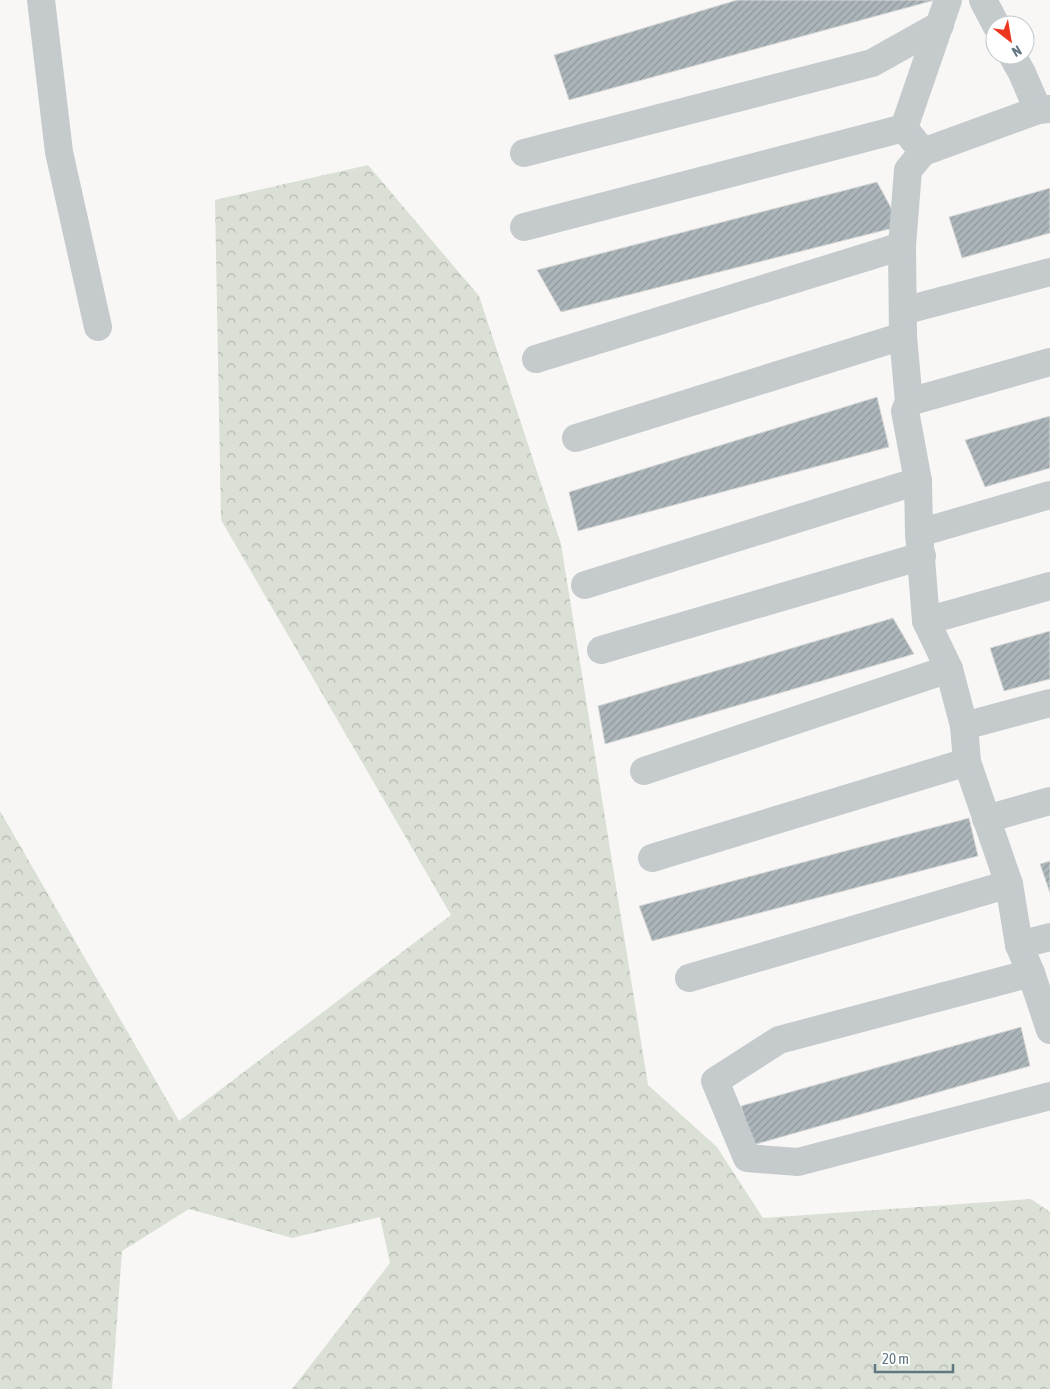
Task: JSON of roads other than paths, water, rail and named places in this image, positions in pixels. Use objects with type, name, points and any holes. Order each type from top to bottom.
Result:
[{"type":"street","points":[[41,0],[59,152],[98,327]]},
{"type":"street","points":[[983,0],[991,15]]},
{"type":"street","points":[[904,128],[944,13]]},
{"type":"street","points":[[524,153],[872,63],[944,13]]},
{"type":"street","points":[[1018,65],[1044,109],[923,152],[908,170],[902,246],[903,324],[909,402],[905,411],[918,481],[920,545],[926,621],[949,669],[964,726],[967,762],[1009,884],[1020,945],[1032,972],[1050,1030]]},
{"type":"street","points":[[904,128],[923,152]]},
{"type":"street","points":[[524,227],[904,128]]},
{"type":"street","points":[[536,359],[902,246]]},
{"type":"street","points":[[576,438],[1050,272]]},
{"type":"street","points":[[909,402],[1050,362]]},
{"type":"street","points":[[584,586],[918,481]]},
{"type":"street","points":[[601,650],[920,545],[1050,495]]},
{"type":"street","points":[[926,621],[1050,586]]},
{"type":"street","points":[[644,771],[949,669]]},
{"type":"street","points":[[964,726],[1050,703]]},
{"type":"street","points":[[652,858],[967,762]]},
{"type":"street","points":[[986,819],[1050,801]]},
{"type":"street","points":[[689,978],[1009,884]]},
{"type":"street","points":[[1020,945],[1050,937]]},
{"type":"street","points":[[1032,972],[779,1040],[715,1081],[747,1158],[798,1162],[1050,1096]]}]
